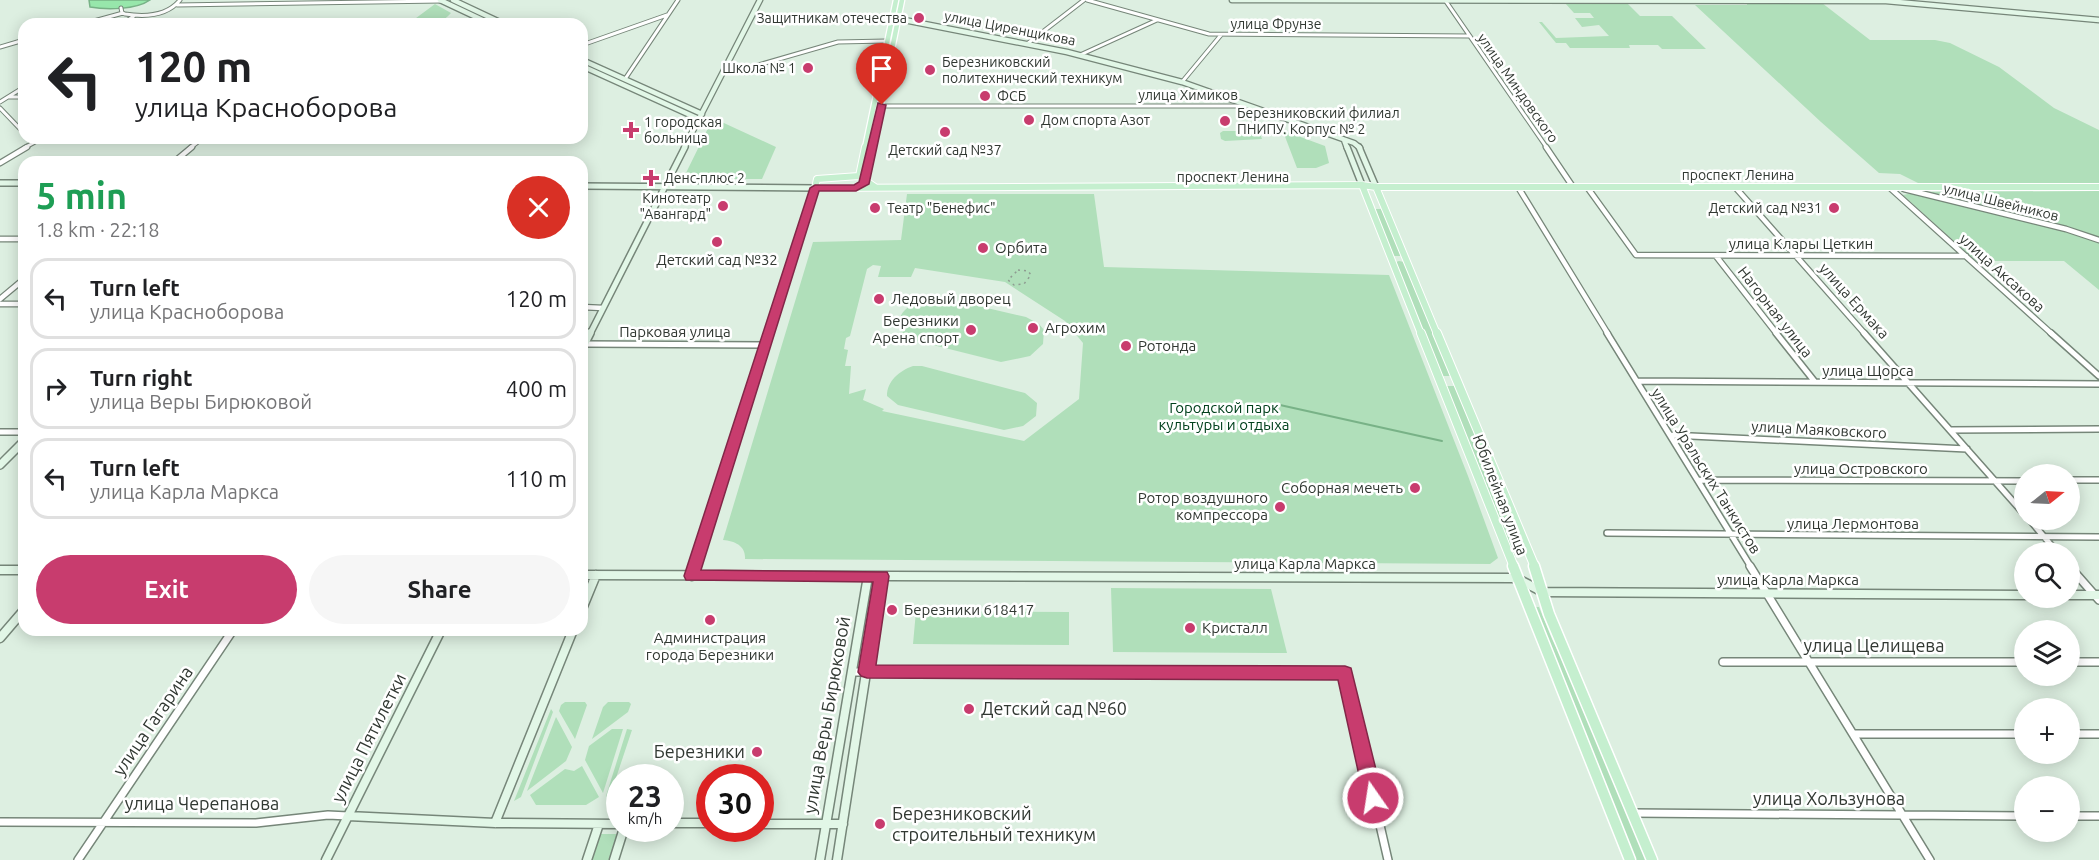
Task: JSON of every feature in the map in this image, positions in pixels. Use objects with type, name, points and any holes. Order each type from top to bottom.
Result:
[{"type":"main road","points":[[856,188],[866,181],[897,28],[896,0]]},
{"type":"main road","points":[[859,177],[887,41],[902,0]]},
{"type":"main road","name":"проспект Ленина","points":[[817,179],[859,177],[875,187]]},
{"type":"main road","points":[[815,188],[817,179]]},
{"type":"main road","name":"Юбилейная улица","points":[[1363,187],[1516,578],[1630,860]]},
{"type":"main road","name":"Юбилейная улица","points":[[1376,187],[1536,570],[1549,614],[1652,860]]},
{"type":"main road","name":"проспект Ленина","points":[[815,188],[2099,187]]},
{"type":"street","points":[[177,5],[180,0]]},
{"type":"street","points":[[441,0],[478,18]]},
{"type":"street","points":[[101,18],[122,11],[135,15],[159,12],[177,5],[454,0],[492,18]]},
{"type":"street","points":[[625,79],[678,0]]},
{"type":"street","points":[[588,337],[760,0]]},
{"type":"street","points":[[1028,44],[1085,0]]},
{"type":"street","name":"улица Фрунзе","points":[[1085,0],[1209,34],[1470,36]]},
{"type":"street","points":[[1232,0],[1886,1],[2099,20]]},
{"type":"street","name":"улица Миндовского","points":[[1445,0],[1574,187]]},
{"type":"street","points":[[131,18],[135,15]]},
{"type":"street","points":[[588,43],[669,15]]},
{"type":"street","name":"улица Циренщикова","points":[[896,18],[1080,54],[1182,82],[1344,140],[1360,148],[1376,187]]},
{"type":"street","points":[[1080,54],[1157,20]]},
{"type":"street","points":[[897,28],[913,21]]},
{"type":"street","points":[[1182,82],[1221,35]]},
{"type":"street","points":[[726,68],[748,68],[838,42],[887,41]]},
{"type":"street","points":[[0,47],[18,42]]},
{"type":"street","points":[[588,63],[662,96],[701,117]]},
{"type":"street","points":[[588,69],[701,117]]},
{"type":"street","points":[[0,102],[18,91]]},
{"type":"street","points":[[0,96],[18,97]]},
{"type":"street","points":[[655,99],[662,96]]},
{"type":"street","name":"улица Химиков","points":[[874,106],[1249,106]]},
{"type":"street","points":[[0,108],[18,127]]},
{"type":"street","name":"Юбилейная улица","points":[[1344,140],[1363,187]]},
{"type":"street","points":[[0,163],[32,144]]},
{"type":"street","points":[[181,156],[196,144]]},
{"type":"street","name":"проспект Ленина","points":[[787,187],[817,179]]},
{"type":"street","points":[[0,183],[18,183]]},
{"type":"street","name":"проспект Ленина","points":[[588,184],[815,188]]},
{"type":"street","name":"улица Уральских Танкистов","points":[[1518,187],[1930,860]]},
{"type":"street","name":"улица Клары Цеткин","points":[[1587,187],[1636,255],[1966,256]]},
{"type":"street","name":"улица Ермака","points":[[1735,187],[2014,502]]},
{"type":"street","name":"улица Аксакова","points":[[1889,187],[2099,376]]},
{"type":"street","name":"улица Швейников","points":[[1897,187],[2066,229],[2099,240]]},
{"type":"street","points":[[692,576],[815,188]]},
{"type":"street","points":[[0,239],[18,239]]},
{"type":"street","name":"Нагорная улица","points":[[1716,256],[1815,382]]},
{"type":"street","points":[[0,299],[18,284]]},
{"type":"street","points":[[0,304],[18,304]]},
{"type":"street","points":[[588,308],[603,308]]},
{"type":"street","name":"Парковая улица","points":[[588,347],[765,345]]},
{"type":"street","name":"улица Щорса","points":[[1637,381],[2099,384]]},
{"type":"street","points":[[1950,430],[2099,429]]},
{"type":"street","points":[[0,432],[18,432]]},
{"type":"street","name":"улица Маяковского","points":[[1670,435],[1967,449]]},
{"type":"street","points":[[0,465],[18,447]]},
{"type":"street","name":"улица Островского","points":[[1698,480],[2014,481]]},
{"type":"street","points":[[2080,480],[2099,480]]},
{"type":"street","points":[[2039,530],[2049,542]]},
{"type":"street","name":"улица Лермонтова","points":[[1607,533],[2099,537]]},
{"type":"street","points":[[0,570],[18,570]]},
{"type":"street","name":"улица Карла Маркса","points":[[588,575],[1516,578],[1543,592],[2014,595]]},
{"type":"street","points":[[588,594],[596,575]]},
{"type":"street","name":"улица Веры Бирюковой","points":[[820,860],[868,576]]},
{"type":"street","name":"улица Веры Бирюковой","points":[[837,860],[882,576]]},
{"type":"street","points":[[2080,578],[2098,597]]},
{"type":"street","points":[[2080,596],[2098,597]]},
{"type":"street","points":[[0,638],[18,617]]},
{"type":"street","name":"улица Гагарина","points":[[78,860],[229,636]]},
{"type":"street","name":"улица Пятилетки","points":[[326,860],[438,636]]},
{"type":"street","points":[[495,823],[571,636]]},
{"type":"street","name":"улица Целищева","points":[[1723,662],[2014,662]]},
{"type":"street","points":[[2080,662],[2099,663]]},
{"type":"street","points":[[852,672],[1345,673],[1388,860]]},
{"type":"street","points":[[1853,734],[2014,734]]},
{"type":"street","points":[[2080,734],[2099,734]]},
{"type":"street","name":"улица Хользунова","points":[[1632,813],[2014,816]]},
{"type":"street","name":"улица Черепанова","points":[[0,822],[256,823],[328,815],[495,823],[606,824]]},
{"type":"street","points":[[2080,816],[2099,816]]},
{"type":"street","points":[[587,860],[600,824]]},
{"type":"street","points":[[774,824],[843,824]]},
{"type":"street","points":[[614,860],[620,842]]},
{"type":"green space","points":[[1565,3],[1627,3],[1640,16],[1672,16],[1706,49],[1662,49],[1658,45],[1629,45],[1630,48],[1570,48],[1566,43],[1556,43],[1539,22],[1542,22],[1556,38],[1609,36],[1599,25],[1582,27],[1575,18],[1594,18],[1590,13],[1574,13]]},
{"type":"green space","points":[[1747,3],[1822,3],[1870,40],[1935,40],[1950,43],[1999,67],[2054,108],[2099,130],[2099,184],[1918,183],[1900,174],[1879,173],[1695,5],[1747,5]]},
{"type":"green space","points":[[435,4],[451,13],[445,18],[416,18]]},
{"type":"green space","points":[[713,118],[776,147],[762,179],[691,179],[693,176],[685,175]]},
{"type":"green space","points":[[1223,131],[1256,131],[1260,133],[1262,139],[1225,141],[1221,139],[1220,133]]},
{"type":"green space","points":[[1287,132],[1325,146],[1329,163],[1316,168],[1297,168],[1284,134]]},
{"type":"green space","points":[[2099,191],[2099,239],[2064,227],[1925,192]]},
{"type":"green space","points":[[1912,193],[2062,230],[2099,243],[2099,290],[2064,261],[1976,261],[1903,195]]},
{"type":"green space","name":"Городской парк культуры и отдыха","points":[[907,194],[1094,194],[1104,267],[1389,275],[1498,558],[1490,564],[745,559],[744,551],[739,545],[723,540],[813,242],[901,240]],"holes":[[[873,265],[881,266],[878,277],[911,277],[915,268],[1005,282],[1065,321],[1083,343],[1079,399],[1024,441],[882,411],[884,409],[863,400],[866,389],[849,394],[851,366],[845,366],[848,350],[844,349],[846,338],[850,336],[867,269]]]},
{"type":"green space","points":[[1375,209],[1383,209],[1401,256],[1393,256]]},
{"type":"green space","points":[[1396,262],[1404,262],[1451,376],[1441,376]]},
{"type":"green space","points":[[944,298],[1026,317],[1039,324],[1044,330],[1043,344],[1030,356],[1001,362],[897,336],[902,330],[901,315],[906,309],[920,302]]},
{"type":"green space","points":[[913,366],[922,366],[1025,393],[1037,403],[1036,416],[1023,426],[1004,430],[898,405],[887,396],[889,386],[899,374]]},
{"type":"green space","points":[[1445,386],[1455,386],[1524,556],[1513,556]]},
{"type":"green space","points":[[1111,588],[1271,589],[1287,653],[1113,652]]},
{"type":"green space","points":[[1532,607],[1539,607],[1572,679],[1647,860],[1633,860]]},
{"type":"green space","points":[[916,611],[1069,612],[1069,645],[913,644]]},
{"type":"green space","points":[[565,702],[585,702],[587,705],[575,739],[559,711]]},
{"type":"green space","points":[[608,702],[629,702],[631,704],[628,712],[592,739],[603,707]]},
{"type":"green space","points":[[551,709],[553,712],[521,797],[514,801]]},
{"type":"green space","points":[[556,717],[572,747],[566,761],[527,791]]},
{"type":"green space","points":[[612,729],[623,729],[612,764],[606,764],[606,783],[603,793],[585,760],[589,746]]},
{"type":"green space","points":[[627,729],[632,730],[621,764],[616,764]]},
{"type":"green space","points":[[582,766],[599,797],[586,805],[536,805],[530,795],[565,769],[574,771]]},
{"type":"green space","points":[[599,834],[606,834],[606,842],[618,842],[612,860],[591,860]]},
{"type":"shaded area","points":[[89,0],[150,0],[137,6],[104,9],[90,7]]},
{"type":"waterway","points":[[1280,405],[1442,441]]},
{"type":"railway","points":[[1018,270],[1028,271],[1031,275],[1024,284],[1014,285],[1008,280],[1018,270]]},
{"type":"place","name":"Защитникам отечества","points":[[919,18]]},
{"type":"place","name":"Школа № 1","points":[[808,68]]},
{"type":"place","name":"Березниковский политехнический техникум","points":[[930,70]]},
{"type":"place","name":"ФСБ","points":[[985,96]]},
{"type":"place","name":"Дом спорта Азот","points":[[1029,120]]},
{"type":"place","name":"Березниковский филиал ПНИПУ. Корпус № 2","points":[[1225,121]]},
{"type":"place","name":"1 городская больница","points":[[631,130]]},
{"type":"place","name":"Детский сад №37","points":[[945,132]]},
{"type":"place","name":"Денс-плюс 2","points":[[651,178]]},
{"type":"place","name":"Кинотеатр \"Авангард\"","points":[[723,206]]},
{"type":"place","name":"Театр \"Бенефис\"","points":[[875,208]]},
{"type":"place","name":"Детский сад №31","points":[[1834,208]]},
{"type":"place","name":"Детский сад №32","points":[[717,242]]},
{"type":"place","name":"Орбита","points":[[983,248]]},
{"type":"place","name":"Ледовый дворец","points":[[879,299]]},
{"type":"place","name":"Агрохим","points":[[1033,328]]},
{"type":"place","name":"Березники Арена спорт","points":[[971,330]]},
{"type":"place","name":"Ротонда","points":[[1126,346]]},
{"type":"place","name":"Соборная мечеть","points":[[1415,488]]},
{"type":"place","name":"Ротор воздушного компрессора","points":[[1280,507]]},
{"type":"place","name":"Березники 618417","points":[[892,610]]},
{"type":"place","name":"Администрация города Березники","points":[[710,620]]},
{"type":"place","name":"Кристалл","points":[[1190,628]]},
{"type":"place","name":"Детский сад №60","points":[[969,709]]},
{"type":"place","name":"Березники","points":[[757,752]]},
{"type":"place","name":"Березниковский строительный техникум","points":[[880,824]]},
{"type":"route","points":[[882,105],[864,184],[856,188],[815,188],[692,576],[882,576],[867,672],[1345,673],[1373,798]]}]
